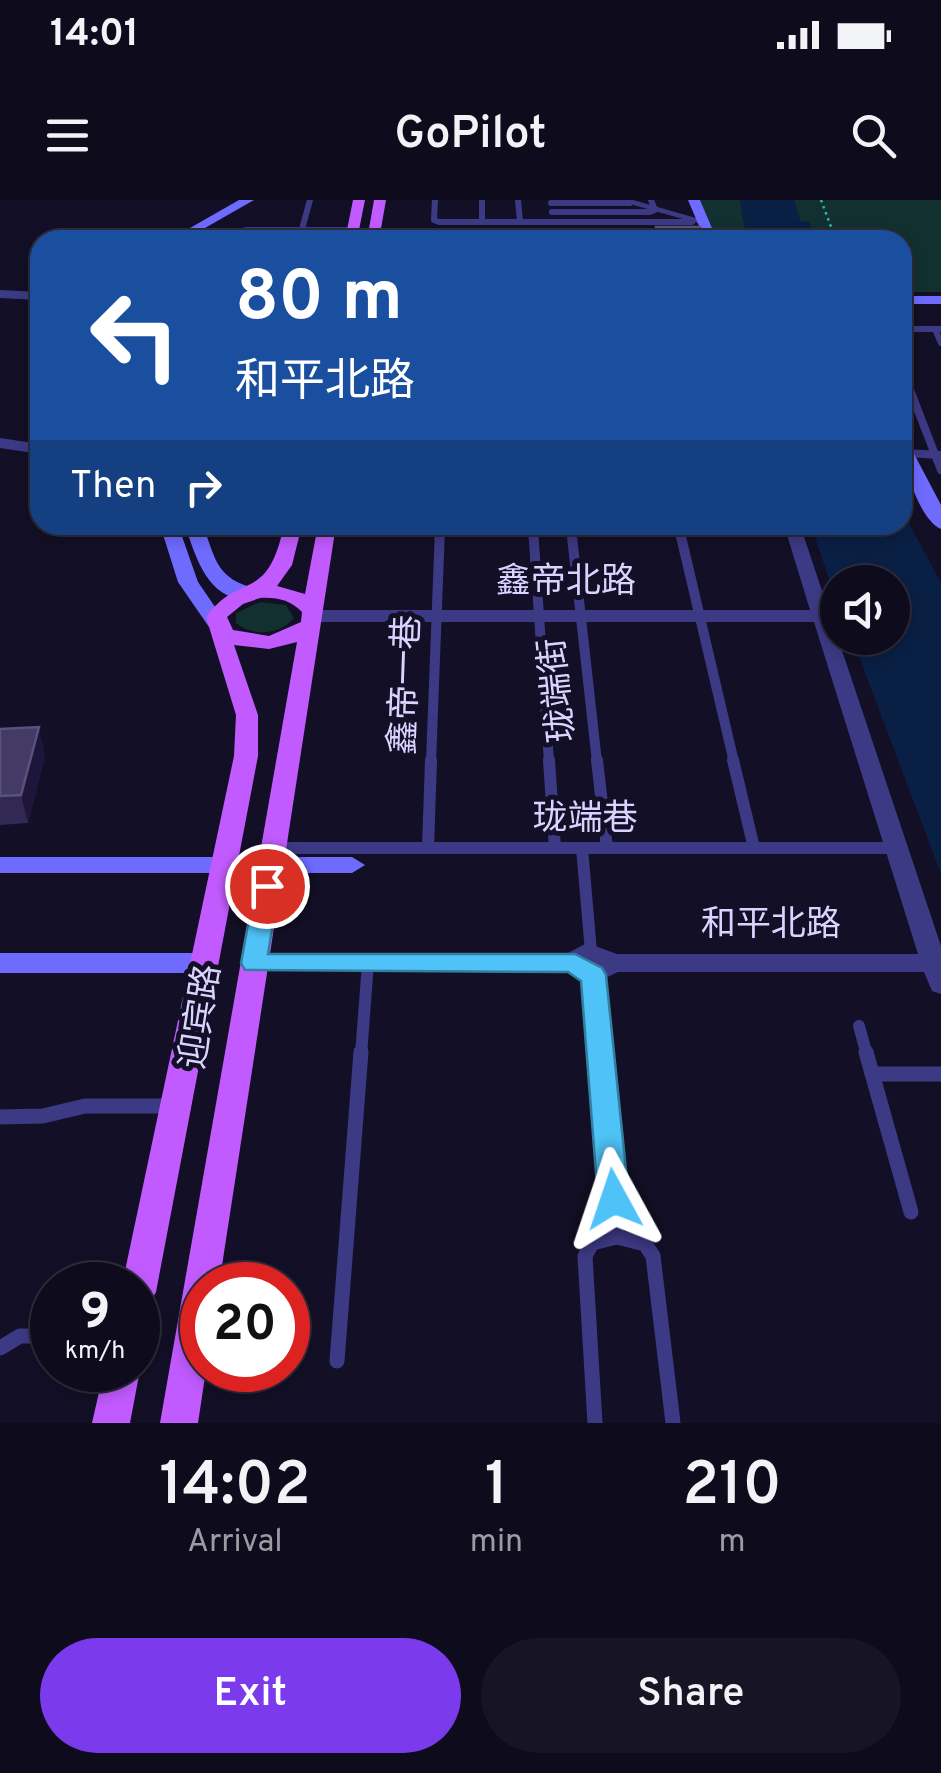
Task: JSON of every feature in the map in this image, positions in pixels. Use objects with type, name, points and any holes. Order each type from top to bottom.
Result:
[{"type":"main road","points":[[353,230],[359,200]]},
{"type":"main road","points":[[375,230],[380,200]]},
{"type":"main road","points":[[253,594],[287,594],[304,601],[311,617],[288,638],[253,643],[232,638],[216,623],[225,605],[253,594],[280,572],[290,535]]},
{"type":"main road","name":"迎宾路","points":[[179,1423],[324,535]]},
{"type":"main road","name":"迎宾路","points":[[144,1262],[246,756],[248,728],[244,703],[216,623]]},
{"type":"main road","points":[[111,1423],[117,1392]]},
{"type":"street","points":[[193,230],[248,200]]},
{"type":"street","points":[[694,200],[698,222],[704,230]]},
{"type":"street","points":[[626,202],[653,205],[698,222]]},
{"type":"street","points":[[0,294],[30,296]]},
{"type":"street","points":[[912,300],[941,300]]},
{"type":"street","points":[[912,309],[941,309]]},
{"type":"street","points":[[0,443],[30,448]]},
{"type":"street","points":[[912,464],[936,506],[941,524]]},
{"type":"street","points":[[172,535],[188,582],[216,623]]},
{"type":"street","points":[[198,535],[216,582],[253,594]]},
{"type":"street","points":[[795,535],[820,613]]},
{"type":"street","name":"鑫帝北路","points":[[311,617],[820,616]]},
{"type":"street","points":[[834,655],[938,974]]},
{"type":"street","points":[[0,865],[352,864]]},
{"type":"street","points":[[0,962],[204,963]]},
{"type":"street","name":"和平北路","points":[[254,963],[592,963],[938,974]]},
{"type":"lane","points":[[251,230],[302,230],[310,200]]},
{"type":"lane","points":[[435,200],[436,222],[698,222]]},
{"type":"lane","points":[[482,200],[482,222]]},
{"type":"lane","points":[[518,200],[520,222]]},
{"type":"lane","points":[[554,222],[551,202],[626,202]]},
{"type":"lane","points":[[552,212],[653,205]]},
{"type":"lane","points":[[912,329],[938,329],[941,343]]},
{"type":"lane","points":[[912,392],[941,470]]},
{"type":"lane","points":[[912,451],[938,455]]},
{"type":"lane","name":"鑫帝一巷","points":[[428,848],[440,535]]},
{"type":"lane","name":"珑端街","points":[[534,535],[555,848]]},
{"type":"lane","name":"珑端街","points":[[572,535],[608,848]]},
{"type":"lane","points":[[680,535],[754,848]]},
{"type":"lane","name":"珑端巷","points":[[273,848],[896,848]]},
{"type":"lane","points":[[582,848],[617,1236]]},
{"type":"lane","points":[[337,1361],[368,963]]},
{"type":"lane","points":[[858,1026],[910,1212]]},
{"type":"lane","points":[[872,1074],[941,1074]]},
{"type":"lane","points":[[0,1117],[42,1116],[86,1106],[175,1106]]},
{"type":"lane","points":[[595,1423],[585,1256],[592,1243],[617,1236],[645,1244],[652,1256],[673,1423]]},
{"type":"lane","points":[[0,1348],[20,1336],[30,1336]]},
{"type":"path","points":[[822,200],[832,230]]},
{"type":"green space","points":[[700,200],[740,200],[745,230],[712,230]]},
{"type":"green space","points":[[794,200],[941,200],[941,292],[912,292],[912,230],[811,230],[809,222],[800,222]]},
{"type":"green space","points":[[260,602],[286,605],[294,618],[281,628],[266,632],[251,631],[236,623],[236,613]]},
{"type":"water","points":[[740,200],[794,200],[800,221],[809,222],[811,230],[745,230]]},
{"type":"water","points":[[912,529],[941,583],[941,874],[858,655],[910,655],[910,565],[824,565],[814,535],[912,535]]},
{"type":"building","points":[[656,227],[701,230],[657,230]]},
{"type":"building","points":[[39,727],[21,795],[0,796],[0,729]]},
{"type":"route","points":[[267,886],[254,963],[575,963],[582,972],[593,975],[614,1199]]}]
